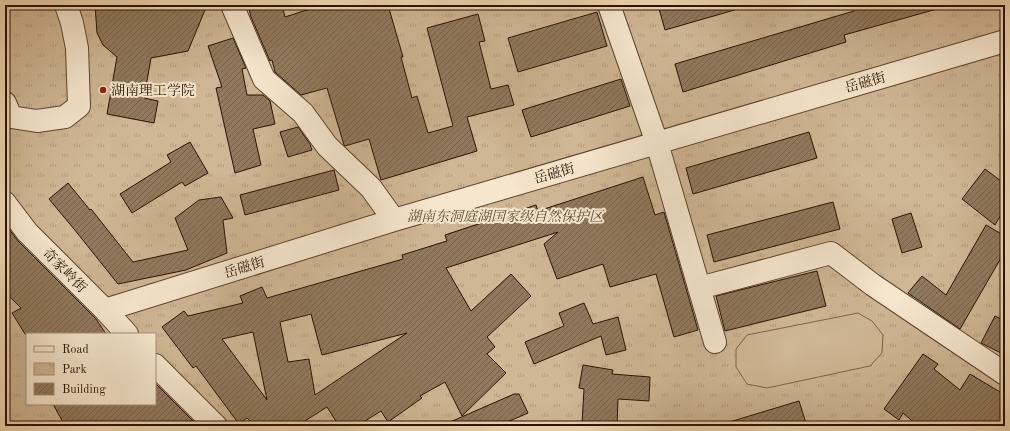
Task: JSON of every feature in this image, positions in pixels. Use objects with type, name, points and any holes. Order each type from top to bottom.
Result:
[{"type":"street","points":[[5,103],[11,116],[38,120],[65,117],[79,106],[77,48],[72,23],[66,5]]},
{"type":"street","points":[[232,5],[264,79],[303,113],[327,146],[371,188],[394,220]]},
{"type":"street","points":[[609,5],[657,143],[715,342]]},
{"type":"street","name":"岳磁街","points":[[105,310],[394,220],[1005,41]]},
{"type":"street","name":"奇家岭街","points":[[5,204],[27,232],[126,333]]},
{"type":"street","points":[[699,288],[831,253],[873,285],[1005,374]]},
{"type":"street","points":[[156,366],[216,426]]},
{"type":"green space","name":"湖南东洞庭湖国家级自然保护区","points":[[5,5],[1005,5],[1005,426],[5,426]]},
{"type":"green space","points":[[858,313],[872,321],[883,335],[882,353],[870,366],[767,388],[747,384],[736,367],[736,349],[747,335]]},
{"type":"building","points":[[95,5],[207,5],[188,51],[151,58],[144,98],[158,101],[154,123],[107,114],[117,57],[103,45],[97,33]]},
{"type":"building","points":[[248,5],[282,5],[285,17],[322,5],[388,5],[403,57],[401,57],[412,98],[417,96],[428,133],[453,126],[427,28],[478,14],[485,41],[479,42],[491,89],[508,85],[514,105],[467,117],[477,151],[381,180],[369,139],[345,146],[344,145],[327,88],[301,95],[275,72],[272,60],[270,61],[251,17]]},
{"type":"building","points":[[658,5],[738,5],[738,9],[665,30]]},
{"type":"building","points":[[852,5],[937,5],[937,9],[844,35],[846,42],[683,92],[675,64],[854,11]]},
{"type":"building","points":[[597,12],[607,46],[518,72],[508,38]]},
{"type":"building","points":[[233,38],[246,68],[242,69],[247,95],[263,95],[270,101],[275,124],[253,129],[261,165],[235,173],[216,88],[222,87],[208,46]]},
{"type":"building","points":[[621,79],[630,106],[531,137],[522,110]]},
{"type":"building","points":[[298,127],[310,144],[312,150],[288,157],[280,132]]},
{"type":"building","points":[[809,132],[817,158],[693,194],[686,168]]},
{"type":"building","points":[[190,142],[208,173],[185,186],[182,182],[132,213],[120,194],[171,162],[167,155]]},
{"type":"building","points":[[985,169],[1005,184],[1005,208],[995,225],[962,199]]},
{"type":"building","points":[[334,170],[339,190],[245,215],[240,195]]},
{"type":"building","points":[[643,177],[655,215],[664,212],[698,330],[674,337],[656,274],[610,287],[603,264],[557,279],[544,244],[558,232],[446,268],[471,311],[511,274],[531,296],[487,337],[495,347],[487,354],[506,373],[462,416],[445,382],[420,396],[422,398],[388,422],[381,411],[357,426],[339,426],[327,407],[297,426],[255,426],[247,418],[239,424],[196,366],[193,368],[162,327],[184,311],[188,316],[243,303],[240,296],[262,287],[267,298],[403,259],[402,255],[447,241],[445,235],[536,205],[538,211]],"holes":[[[311,314],[322,355],[407,333],[315,395],[309,359],[288,362],[280,322]],[[253,332],[267,400],[222,339]]]},
{"type":"building","points":[[68,183],[90,210],[91,209],[133,262],[188,250],[175,218],[199,200],[221,197],[233,218],[223,220],[227,253],[186,270],[118,284],[49,199]]},
{"type":"building","points":[[833,202],[840,229],[714,262],[707,235]]},
{"type":"building","points":[[911,213],[922,247],[902,253],[892,219]]},
{"type":"building","points":[[5,224],[18,241],[96,319],[105,333],[25,334],[12,313],[21,308],[5,292]]},
{"type":"building","points":[[986,225],[1005,236],[1005,251],[960,329],[908,293],[922,276],[946,295]]},
{"type":"building","points":[[817,271],[826,306],[725,331],[716,296]]},
{"type":"building","points":[[584,303],[593,324],[618,317],[626,350],[606,355],[601,336],[534,364],[525,342],[564,326],[559,313]]},
{"type":"building","points":[[995,316],[1005,321],[1005,355],[981,343]]},
{"type":"building","points":[[923,354],[938,364],[934,369],[960,390],[970,374],[1005,395],[1005,426],[918,426],[903,413],[899,420],[884,409]]},
{"type":"building","points":[[583,365],[613,370],[612,374],[650,377],[649,401],[618,399],[617,426],[582,425],[584,389],[579,388]]},
{"type":"building","points":[[156,384],[198,426],[65,426],[54,405],[156,405]]},
{"type":"building","points":[[514,394],[519,394],[528,413],[498,426],[441,426]]},
{"type":"building","points":[[799,401],[806,423],[797,426],[727,426],[726,423]]},
{"type":"place","name":"湖南理工学院","points":[[103,90]]}]
